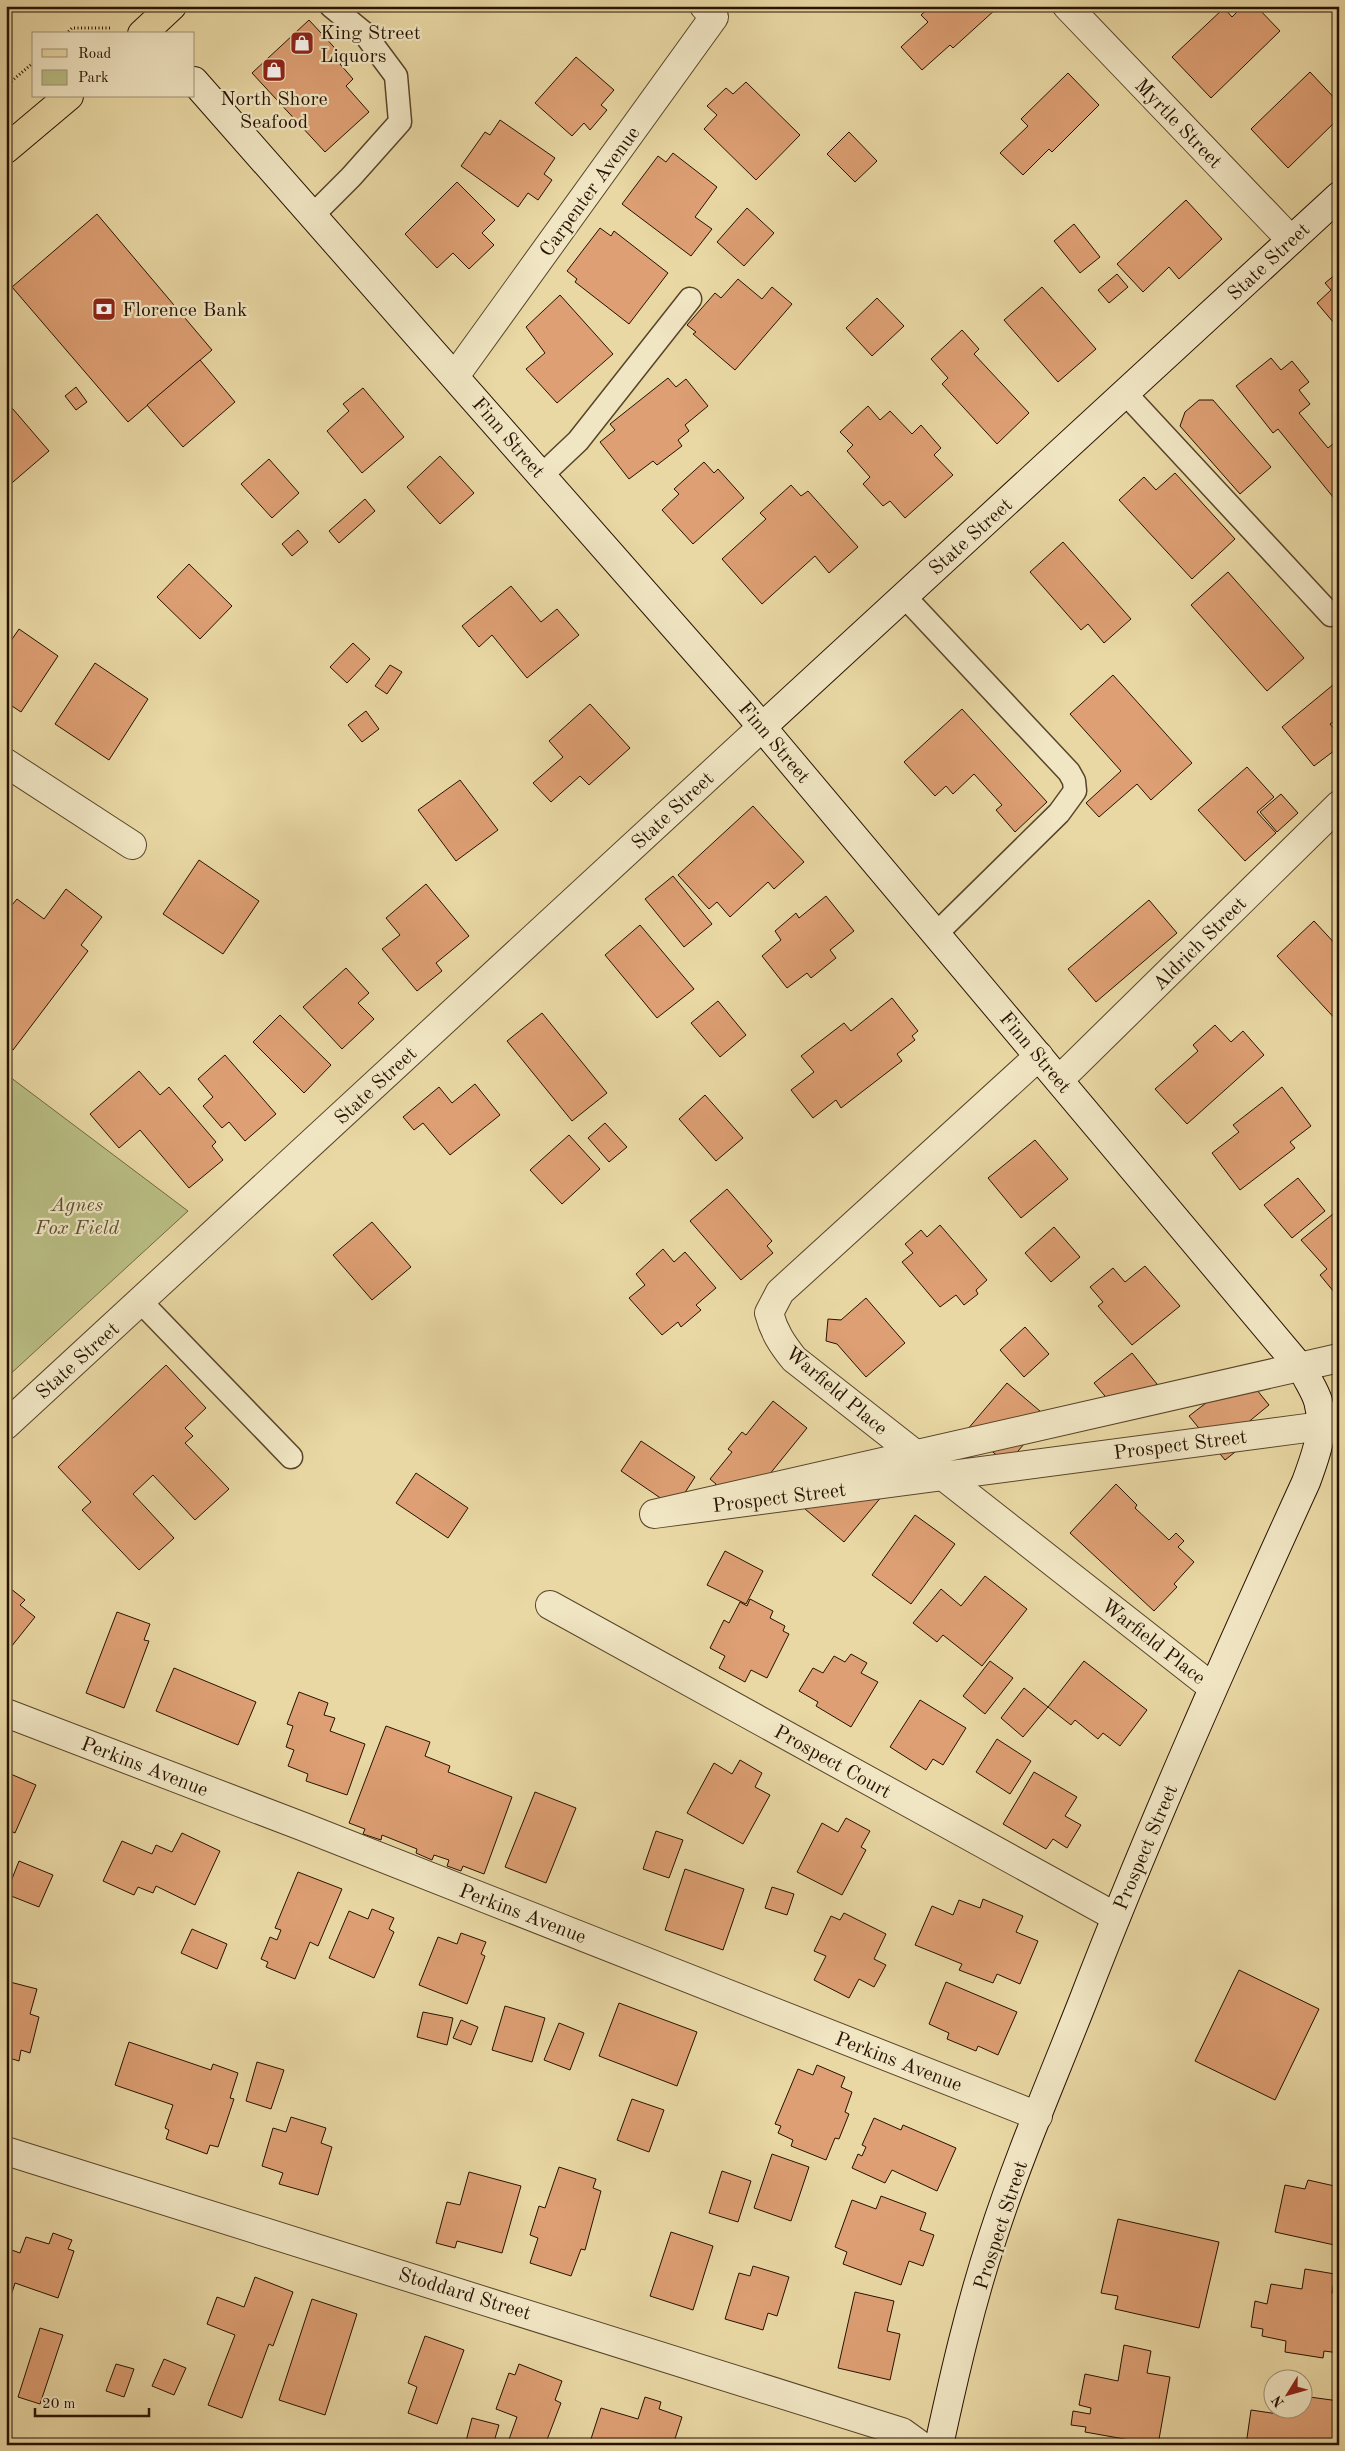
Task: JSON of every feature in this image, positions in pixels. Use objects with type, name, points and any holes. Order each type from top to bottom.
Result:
[{"type":"main road","points":[[147,32],[172,6]]},
{"type":"main road","points":[[6,149],[66,98]]},
{"type":"street","name":"Carpenter Avenue","points":[[455,376],[714,17],[704,6]]},
{"type":"street","name":"Myrtle Street","points":[[1068,6],[1291,240]]},
{"type":"street","name":"Finn Street","points":[[195,82],[542,475],[761,728],[1060,1080],[1304,1372],[1318,1400],[1322,1426]]},
{"type":"street","name":"State Street","points":[[6,1425],[1339,196]]},
{"type":"street","points":[[6,763],[132,845]]},
{"type":"street","name":"Aldrich Street","points":[[1060,1080],[1339,805]]},
{"type":"street","name":"Warfield Place","points":[[1039,1056],[780,1292],[769,1313],[781,1343],[794,1359],[1212,1687]]},
{"type":"street","name":"Prospect Street","points":[[939,2445],[954,2379],[991,2242],[1038,2116],[1116,1917],[1212,1687],[1306,1482],[1318,1450],[1322,1426],[654,1514],[1339,1358]]},
{"type":"street","name":"Prospect Court","points":[[550,1605],[1116,1917]]},
{"type":"street","name":"Perkins Avenue","points":[[6,1714],[304,1827],[1038,2116]]},
{"type":"street","name":"Stoddard Street","points":[[6,2150],[902,2432],[920,2445]]},
{"type":"lane","points":[[312,216],[351,177],[400,122],[396,76],[364,33],[331,6]]},
{"type":"lane","points":[[542,475],[578,441],[690,299]]},
{"type":"lane","points":[[1126,394],[1332,615]]},
{"type":"lane","points":[[904,596],[1069,772],[1076,790],[1059,813],[936,934]]},
{"type":"lane","points":[[141,1302],[291,1456]]},
{"type":"path","points":[[68,32],[72,28],[147,32]]},
{"type":"path","points":[[6,86],[32,64]]},
{"type":"green space","name":"Agnes Fox Field","points":[[6,1074],[188,1211],[6,1378]]},
{"type":"building","points":[[931,6],[993,6],[996,9],[953,48],[950,45],[922,70],[901,47],[928,22],[921,15]]},
{"type":"building","points":[[1243,6],[1256,6],[1280,31],[1211,98],[1172,57],[1224,8],[1232,17]]},
{"type":"building","points":[[309,20],[345,59],[340,64],[353,79],[346,86],[369,112],[325,152],[252,73]]},
{"type":"building","points":[[576,57],[614,90],[601,105],[607,110],[590,130],[584,123],[572,136],[535,103]]},
{"type":"building","points":[[1310,72],[1339,103],[1339,118],[1288,168],[1251,129]]},
{"type":"building","points":[[1068,73],[1099,105],[1052,152],[1049,149],[1023,175],[1000,153],[1028,126],[1021,119]]},
{"type":"building","points":[[746,82],[800,135],[756,180],[704,129],[717,115],[707,106],[726,88],[733,94]]},
{"type":"building","points":[[500,120],[555,158],[544,174],[552,180],[538,200],[528,193],[518,207],[461,166],[485,132],[490,135]]},
{"type":"building","points":[[849,132],[877,161],[855,182],[827,154]]},
{"type":"building","points":[[673,153],[717,187],[695,217],[712,229],[691,256],[622,204],[658,156],[666,162]]},
{"type":"building","points":[[457,182],[495,220],[482,233],[494,245],[469,269],[453,253],[437,268],[405,234]]},
{"type":"building","points":[[1186,200],[1222,239],[1179,279],[1169,267],[1143,292],[1117,264]]},
{"type":"building","points":[[747,208],[774,233],[744,266],[717,242]]},
{"type":"building","name":"Florence Bank","points":[[97,214],[212,350],[128,422],[12,287]]},
{"type":"building","points":[[1074,224],[1100,257],[1080,273],[1054,241]]},
{"type":"building","points":[[600,228],[611,236],[614,231],[668,273],[629,324],[575,282],[577,279],[567,271]]},
{"type":"building","points":[[1117,274],[1128,287],[1109,303],[1098,290]]},
{"type":"building","points":[[1336,274],[1339,278],[1339,329],[1317,303],[1331,290],[1325,283]]},
{"type":"building","points":[[738,279],[762,299],[772,287],[792,304],[735,370],[693,334],[696,332],[687,325],[715,293],[721,298]]},
{"type":"building","points":[[1042,287],[1096,349],[1058,382],[1004,320]]},
{"type":"building","points":[[560,295],[613,354],[557,403],[526,369],[545,353],[526,327]]},
{"type":"building","points":[[877,298],[904,326],[872,356],[846,328]]},
{"type":"building","points":[[962,330],[979,349],[974,354],[1029,413],[997,444],[942,384],[948,378],[931,359]]},
{"type":"building","points":[[1271,358],[1281,370],[1292,361],[1309,382],[1299,390],[1310,404],[1299,413],[1328,448],[1339,439],[1339,492],[1333,497],[1278,429],[1273,433],[1236,386]]},
{"type":"building","points":[[200,360],[235,402],[183,447],[147,405]]},
{"type":"building","points":[[668,378],[676,387],[686,379],[708,406],[685,425],[689,431],[678,440],[682,446],[657,465],[653,461],[629,479],[600,442],[615,430],[610,424]]},
{"type":"building","points":[[76,387],[87,402],[76,410],[65,396]]},
{"type":"building","points":[[363,388],[404,437],[362,473],[327,431],[349,411],[343,404]]},
{"type":"building","points":[[1199,400],[1213,400],[1271,467],[1240,494],[1180,426],[1185,412]]},
{"type":"building","points":[[6,401],[49,451],[6,488]]},
{"type":"building","points":[[868,406],[880,420],[890,411],[912,434],[921,425],[941,448],[934,455],[953,475],[905,518],[890,501],[883,506],[863,484],[870,477],[847,451],[853,445],[840,432]]},
{"type":"building","points":[[440,456],[474,493],[440,524],[407,487]]},
{"type":"building","points":[[269,459],[299,493],[272,518],[241,484]]},
{"type":"building","points":[[704,462],[714,473],[718,469],[744,498],[693,544],[662,510],[679,494],[674,489]]},
{"type":"building","points":[[1175,473],[1235,539],[1192,579],[1119,500],[1144,477],[1156,490]]},
{"type":"building","points":[[791,485],[801,496],[808,491],[858,547],[829,573],[815,556],[762,604],[722,559],[766,519],[760,513]]},
{"type":"building","points":[[365,499],[375,511],[339,543],[329,531]]},
{"type":"building","points":[[298,530],[308,542],[292,556],[282,544]]},
{"type":"building","points":[[1063,542],[1131,619],[1104,643],[1088,624],[1081,630],[1030,572]]},
{"type":"building","points":[[189,564],[232,606],[200,639],[157,597]]},
{"type":"building","points":[[1228,572],[1304,658],[1267,691],[1191,605]]},
{"type":"building","points":[[511,586],[541,622],[557,609],[579,635],[527,678],[492,635],[479,647],[462,626]]},
{"type":"building","points":[[19,629],[58,656],[21,712],[6,702],[6,648]]},
{"type":"building","points":[[353,643],[370,659],[347,683],[330,667]]},
{"type":"building","points":[[95,663],[148,699],[109,760],[55,724]]},
{"type":"building","points":[[390,665],[402,672],[387,694],[375,686]]},
{"type":"building","points":[[1113,675],[1192,763],[1151,800],[1137,784],[1099,817],[1086,803],[1121,771],[1070,714]]},
{"type":"building","points":[[1339,680],[1339,718],[1330,724],[1339,735],[1339,747],[1314,766],[1282,727]]},
{"type":"building","points":[[590,704],[630,748],[589,785],[580,776],[551,802],[533,783],[563,757],[549,741]]},
{"type":"building","points":[[962,709],[1047,802],[1015,832],[996,810],[1002,805],[974,774],[953,794],[946,786],[935,796],[904,762]]},
{"type":"building","points":[[366,711],[379,729],[362,742],[348,725]]},
{"type":"building","points":[[1247,767],[1274,797],[1257,812],[1276,833],[1245,861],[1198,810]]},
{"type":"building","points":[[460,780],[498,830],[456,861],[418,810]]},
{"type":"building","points":[[1281,794],[1298,813],[1277,832],[1260,812]]},
{"type":"building","points":[[753,806],[804,862],[774,889],[768,882],[730,917],[717,902],[709,909],[678,875]]},
{"type":"building","points":[[199,860],[259,901],[223,954],[163,914]]},
{"type":"building","points":[[673,876],[712,924],[684,947],[645,899]]},
{"type":"building","points":[[426,884],[469,936],[436,963],[442,971],[417,991],[382,949],[400,935],[386,918]]},
{"type":"building","points":[[66,889],[102,917],[81,945],[88,951],[13,1050],[6,1045],[6,912],[17,899],[44,919]]},
{"type":"building","points":[[826,896],[854,931],[830,950],[836,958],[811,978],[807,973],[787,988],[762,956],[781,940],[775,931],[796,913],[799,918]]},
{"type":"building","points":[[1149,900],[1177,933],[1096,1002],[1068,969]]},
{"type":"building","points":[[1314,921],[1339,948],[1339,1023],[1277,956]]},
{"type":"building","points":[[640,925],[694,989],[657,1018],[605,955]]},
{"type":"building","points":[[346,968],[369,993],[358,1003],[374,1019],[342,1049],[303,1007]]},
{"type":"building","points":[[892,998],[918,1031],[912,1036],[915,1040],[897,1054],[902,1061],[841,1108],[836,1100],[813,1118],[791,1090],[814,1072],[801,1056],[844,1023],[851,1031]]},
{"type":"building","points":[[718,1001],[746,1035],[720,1057],[691,1023]]},
{"type":"building","points":[[542,1013],[607,1093],[572,1121],[507,1041]]},
{"type":"building","points":[[280,1015],[331,1065],[304,1093],[253,1042]]},
{"type":"building","points":[[1215,1025],[1231,1042],[1243,1031],[1264,1055],[1187,1124],[1155,1089],[1198,1051],[1193,1045]]},
{"type":"building","points":[[225,1055],[276,1114],[245,1141],[229,1122],[222,1128],[203,1106],[213,1097],[198,1079]]},
{"type":"building","points":[[139,1071],[160,1095],[169,1087],[216,1142],[212,1146],[223,1160],[189,1188],[140,1130],[119,1148],[90,1114]]},
{"type":"building","points":[[475,1084],[500,1115],[450,1155],[423,1123],[414,1130],[403,1117],[439,1087],[452,1103]]},
{"type":"building","points":[[1282,1087],[1311,1126],[1290,1142],[1295,1148],[1240,1190],[1212,1153],[1239,1132],[1233,1125]]},
{"type":"building","points":[[705,1095],[743,1138],[716,1161],[679,1119]]},
{"type":"building","points":[[605,1123],[627,1147],[609,1162],[588,1138]]},
{"type":"building","points":[[569,1135],[600,1169],[562,1204],[530,1170]]},
{"type":"building","points":[[1035,1140],[1068,1179],[1021,1218],[988,1178]]},
{"type":"building","points":[[1298,1178],[1325,1211],[1292,1238],[1264,1205]]},
{"type":"building","points":[[727,1189],[772,1241],[767,1246],[773,1253],[741,1280],[690,1221]]},
{"type":"building","points":[[1333,1214],[1339,1220],[1339,1298],[1320,1275],[1327,1269],[1301,1240]]},
{"type":"building","points":[[372,1222],[411,1267],[372,1300],[333,1255]]},
{"type":"building","points":[[940,1225],[987,1280],[976,1290],[978,1294],[964,1305],[956,1295],[940,1307],[902,1262],[913,1253],[905,1244],[921,1230],[927,1237]]},
{"type":"building","points":[[1054,1227],[1080,1257],[1051,1282],[1025,1253]]},
{"type":"building","points":[[663,1249],[674,1262],[685,1252],[716,1288],[696,1305],[701,1310],[681,1327],[678,1322],[662,1335],[629,1298],[645,1285],[636,1274]]},
{"type":"building","points":[[1145,1266],[1180,1306],[1132,1345],[1098,1306],[1103,1302],[1090,1287],[1113,1268],[1125,1282]]},
{"type":"building","points":[[866,1298],[905,1343],[866,1377],[837,1344],[826,1341],[828,1319],[841,1320]]},
{"type":"building","points":[[1025,1327],[1049,1354],[1024,1377],[1000,1350]]},
{"type":"building","points":[[1132,1353],[1157,1384],[1120,1414],[1094,1383]]},
{"type":"building","points":[[166,1365],[206,1408],[185,1428],[193,1436],[185,1443],[229,1489],[195,1520],[153,1475],[133,1494],[174,1538],[139,1570],[82,1510],[91,1502],[58,1467]]},
{"type":"building","points":[[1244,1374],[1269,1405],[1240,1429],[1249,1441],[1225,1460],[1189,1416]]},
{"type":"building","points":[[1007,1383],[1047,1417],[1007,1464],[967,1430]]},
{"type":"building","points":[[773,1401],[807,1428],[735,1517],[708,1495],[716,1484],[710,1479],[732,1452],[728,1449],[742,1432],[746,1435]]},
{"type":"building","points":[[641,1441],[695,1477],[675,1508],[621,1471]]},
{"type":"building","points":[[847,1458],[887,1490],[844,1542],[805,1509]]},
{"type":"building","points":[[416,1473],[468,1508],[448,1538],[396,1503]]},
{"type":"building","points":[[1116,1484],[1137,1505],[1135,1508],[1169,1540],[1176,1533],[1184,1541],[1178,1547],[1194,1562],[1174,1584],[1177,1587],[1154,1611],[1070,1533]]},
{"type":"building","points":[[915,1515],[955,1544],[911,1604],[872,1575]]},
{"type":"building","points":[[725,1551],[763,1571],[746,1604],[707,1585]]},
{"type":"building","points":[[985,1576],[1027,1609],[982,1666],[943,1635],[937,1642],[913,1623],[941,1589],[961,1606]]},
{"type":"building","points":[[6,1585],[25,1600],[20,1605],[35,1617],[11,1647],[6,1644]]},
{"type":"building","points":[[750,1599],[773,1611],[770,1618],[785,1626],[783,1631],[789,1634],[767,1678],[751,1670],[745,1682],[719,1668],[725,1656],[710,1648],[724,1620],[729,1623],[740,1602],[747,1606]]},
{"type":"building","points":[[117,1612],[150,1624],[144,1640],[149,1641],[124,1708],[86,1693]]},
{"type":"building","points":[[851,1654],[867,1663],[861,1673],[878,1682],[851,1727],[816,1706],[818,1702],[799,1691],[813,1668],[823,1673],[834,1656],[845,1662]]},
{"type":"building","points":[[990,1661],[1013,1678],[985,1714],[963,1696]]},
{"type":"building","points":[[1084,1661],[1147,1710],[1120,1746],[1103,1733],[1098,1739],[1075,1720],[1071,1725],[1048,1707]]},
{"type":"building","points":[[174,1668],[256,1702],[238,1745],[156,1711]]},
{"type":"building","points":[[1024,1688],[1048,1707],[1023,1737],[1001,1718]]},
{"type":"building","points":[[299,1692],[328,1703],[324,1715],[335,1718],[330,1731],[365,1744],[347,1795],[306,1781],[308,1774],[288,1766],[294,1750],[286,1747],[293,1726],[287,1724]]},
{"type":"building","points":[[920,1700],[966,1728],[943,1765],[933,1759],[926,1770],[890,1747]]},
{"type":"building","points":[[386,1726],[430,1742],[425,1756],[450,1766],[448,1772],[512,1797],[484,1874],[463,1866],[461,1871],[447,1866],[449,1860],[434,1855],[432,1860],[416,1853],[417,1849],[382,1835],[381,1840],[363,1834],[365,1829],[349,1823]]},
{"type":"building","points":[[997,1739],[1031,1761],[1010,1794],[976,1772]]},
{"type":"building","points":[[740,1760],[762,1773],[755,1787],[770,1795],[743,1844],[687,1813],[714,1763],[732,1774]]},
{"type":"building","points":[[6,1772],[36,1785],[15,1833],[6,1829]]},
{"type":"building","points":[[1034,1772],[1077,1797],[1065,1816],[1081,1825],[1067,1848],[1053,1839],[1046,1849],[1003,1824]]},
{"type":"building","points":[[535,1792],[576,1808],[546,1883],[505,1867]]},
{"type":"building","points":[[846,1818],[870,1831],[861,1847],[866,1850],[842,1895],[797,1872],[822,1823],[838,1832]]},
{"type":"building","points":[[656,1831],[683,1840],[669,1878],[643,1869]]},
{"type":"building","points":[[182,1833],[220,1851],[195,1905],[156,1886],[153,1893],[138,1887],[134,1895],[103,1881],[122,1841],[152,1854],[156,1845],[172,1852]]},
{"type":"building","points":[[19,1861],[53,1875],[39,1907],[6,1894]]},
{"type":"building","points":[[685,1869],[744,1889],[723,1950],[665,1930]]},
{"type":"building","points":[[298,1872],[342,1889],[318,1946],[310,1942],[295,1979],[266,1967],[268,1962],[261,1959],[270,1937],[277,1940],[281,1930],[275,1928]]},
{"type":"building","points":[[772,1887],[794,1894],[787,1915],[765,1908]]},
{"type":"building","points":[[983,1899],[1023,1916],[1016,1932],[1038,1941],[1020,1984],[997,1974],[993,1983],[959,1970],[962,1964],[915,1945],[932,1906],[953,1915],[959,1900],[980,1908]]},
{"type":"building","points":[[372,1909],[394,1918],[389,1929],[394,1932],[374,1978],[329,1958],[349,1911],[368,1919]]},
{"type":"building","points":[[844,1913],[886,1934],[874,1959],[886,1965],[874,1987],[859,1979],[849,1998],[814,1980],[826,1956],[814,1951],[831,1916],[840,1920]]},
{"type":"building","points":[[192,1929],[227,1944],[217,1969],[181,1953]]},
{"type":"building","points":[[461,1933],[486,1942],[481,1954],[485,1956],[467,2004],[419,1985],[438,1937],[457,1944]]},
{"type":"building","points":[[1239,1970],[1319,2009],[1275,2100],[1195,2061]]},
{"type":"building","points":[[6,1981],[37,1989],[30,2014],[39,2017],[30,2053],[21,2050],[19,2061],[6,2057]]},
{"type":"building","points":[[946,1982],[1017,2012],[998,2055],[978,2046],[976,2051],[947,2039],[949,2033],[929,2024]]},
{"type":"building","points":[[619,2003],[697,2032],[677,2086],[599,2056]]},
{"type":"building","points":[[505,2006],[545,2018],[532,2062],[492,2050]]},
{"type":"building","points":[[423,2012],[453,2018],[447,2045],[417,2037]]},
{"type":"building","points":[[461,2020],[478,2027],[471,2045],[453,2038]]},
{"type":"building","points":[[559,2023],[584,2033],[570,2070],[544,2060]]},
{"type":"building","points":[[129,2042],[211,2070],[213,2064],[238,2073],[230,2098],[234,2099],[218,2147],[210,2145],[207,2154],[166,2139],[169,2130],[165,2128],[173,2105],[115,2085]]},
{"type":"building","points":[[257,2062],[284,2070],[271,2109],[246,2101]]},
{"type":"building","points":[[817,2065],[845,2077],[841,2087],[852,2092],[845,2112],[849,2114],[839,2139],[835,2138],[826,2160],[791,2146],[793,2140],[778,2133],[781,2126],[775,2124],[798,2069],[813,2075]]},
{"type":"building","points":[[632,2099],[664,2110],[649,2152],[617,2140]]},
{"type":"building","points":[[291,2117],[326,2128],[321,2143],[332,2147],[318,2195],[279,2184],[283,2173],[262,2166],[273,2128],[286,2132]]},
{"type":"building","points":[[874,2118],[901,2130],[903,2125],[956,2148],[937,2191],[892,2170],[885,2183],[852,2168],[858,2154],[862,2156],[866,2147],[862,2145]]},
{"type":"building","points":[[772,2154],[809,2167],[791,2221],[754,2208]]},
{"type":"building","points":[[559,2167],[596,2179],[593,2188],[601,2191],[585,2250],[581,2249],[571,2276],[530,2263],[538,2238],[530,2235],[539,2206],[545,2208]]},
{"type":"building","points":[[722,2171],[751,2181],[738,2222],[709,2213]]},
{"type":"building","points":[[469,2172],[521,2186],[502,2253],[457,2241],[455,2248],[436,2243],[447,2202],[460,2205]]},
{"type":"building","points":[[1308,2180],[1339,2187],[1339,2246],[1275,2232],[1285,2185],[1305,2189]]},
{"type":"building","points":[[881,2196],[926,2213],[920,2230],[934,2235],[923,2266],[909,2261],[901,2285],[843,2264],[847,2252],[835,2247],[852,2200],[876,2209]]},
{"type":"building","points":[[1118,2219],[1219,2242],[1199,2328],[1115,2309],[1118,2296],[1101,2293]]},
{"type":"building","points":[[671,2232],[713,2246],[693,2310],[650,2296]]},
{"type":"building","points":[[53,2233],[72,2240],[68,2249],[74,2251],[58,2298],[15,2283],[6,2311],[6,2248],[20,2253],[26,2237],[49,2244]]},
{"type":"building","points":[[753,2266],[789,2277],[777,2316],[768,2313],[763,2330],[725,2319],[739,2273],[750,2276]]},
{"type":"building","points":[[1305,2269],[1335,2274],[1332,2293],[1339,2294],[1339,2353],[1324,2351],[1323,2358],[1285,2352],[1286,2341],[1262,2336],[1263,2329],[1251,2327],[1255,2301],[1267,2304],[1271,2284],[1302,2289]]},
{"type":"building","points":[[255,2277],[293,2292],[273,2346],[269,2344],[242,2418],[208,2405],[235,2335],[207,2324],[217,2297],[244,2307]]},
{"type":"building","points":[[855,2292],[894,2301],[887,2331],[900,2334],[890,2380],[838,2368]]},
{"type":"building","points":[[312,2299],[357,2314],[325,2415],[279,2400]]},
{"type":"building","points":[[40,2328],[63,2335],[40,2404],[18,2397]]},
{"type":"building","points":[[425,2336],[464,2350],[437,2424],[408,2413],[417,2387],[408,2383]]},
{"type":"building","points":[[1124,2345],[1151,2351],[1147,2373],[1170,2377],[1158,2445],[1085,2432],[1086,2427],[1071,2425],[1073,2411],[1090,2414],[1091,2408],[1079,2405],[1085,2374],[1118,2381]]},
{"type":"building","points":[[164,2359],[186,2368],[174,2395],[152,2386]]},
{"type":"building","points":[[116,2364],[134,2369],[124,2397],[106,2391]]},
{"type":"building","points":[[519,2364],[562,2381],[555,2400],[561,2403],[545,2445],[507,2445],[517,2417],[496,2409],[509,2373],[515,2375]]},
{"type":"building","points":[[645,2397],[661,2402],[659,2409],[682,2417],[673,2445],[598,2445],[590,2442],[601,2408],[638,2419]]},
{"type":"building","points":[[1312,2397],[1339,2401],[1333,2445],[1246,2445],[1251,2410],[1262,2412],[1262,2418],[1312,2418]]},
{"type":"building","points":[[472,2418],[499,2425],[493,2445],[465,2445]]},
{"type":"place","name":"King Street Liquors","points":[[302,43]]},
{"type":"place","name":"North Shore Seafood","points":[[274,70]]},
{"type":"place","name":"Florence Bank","points":[[104,309]]}]
